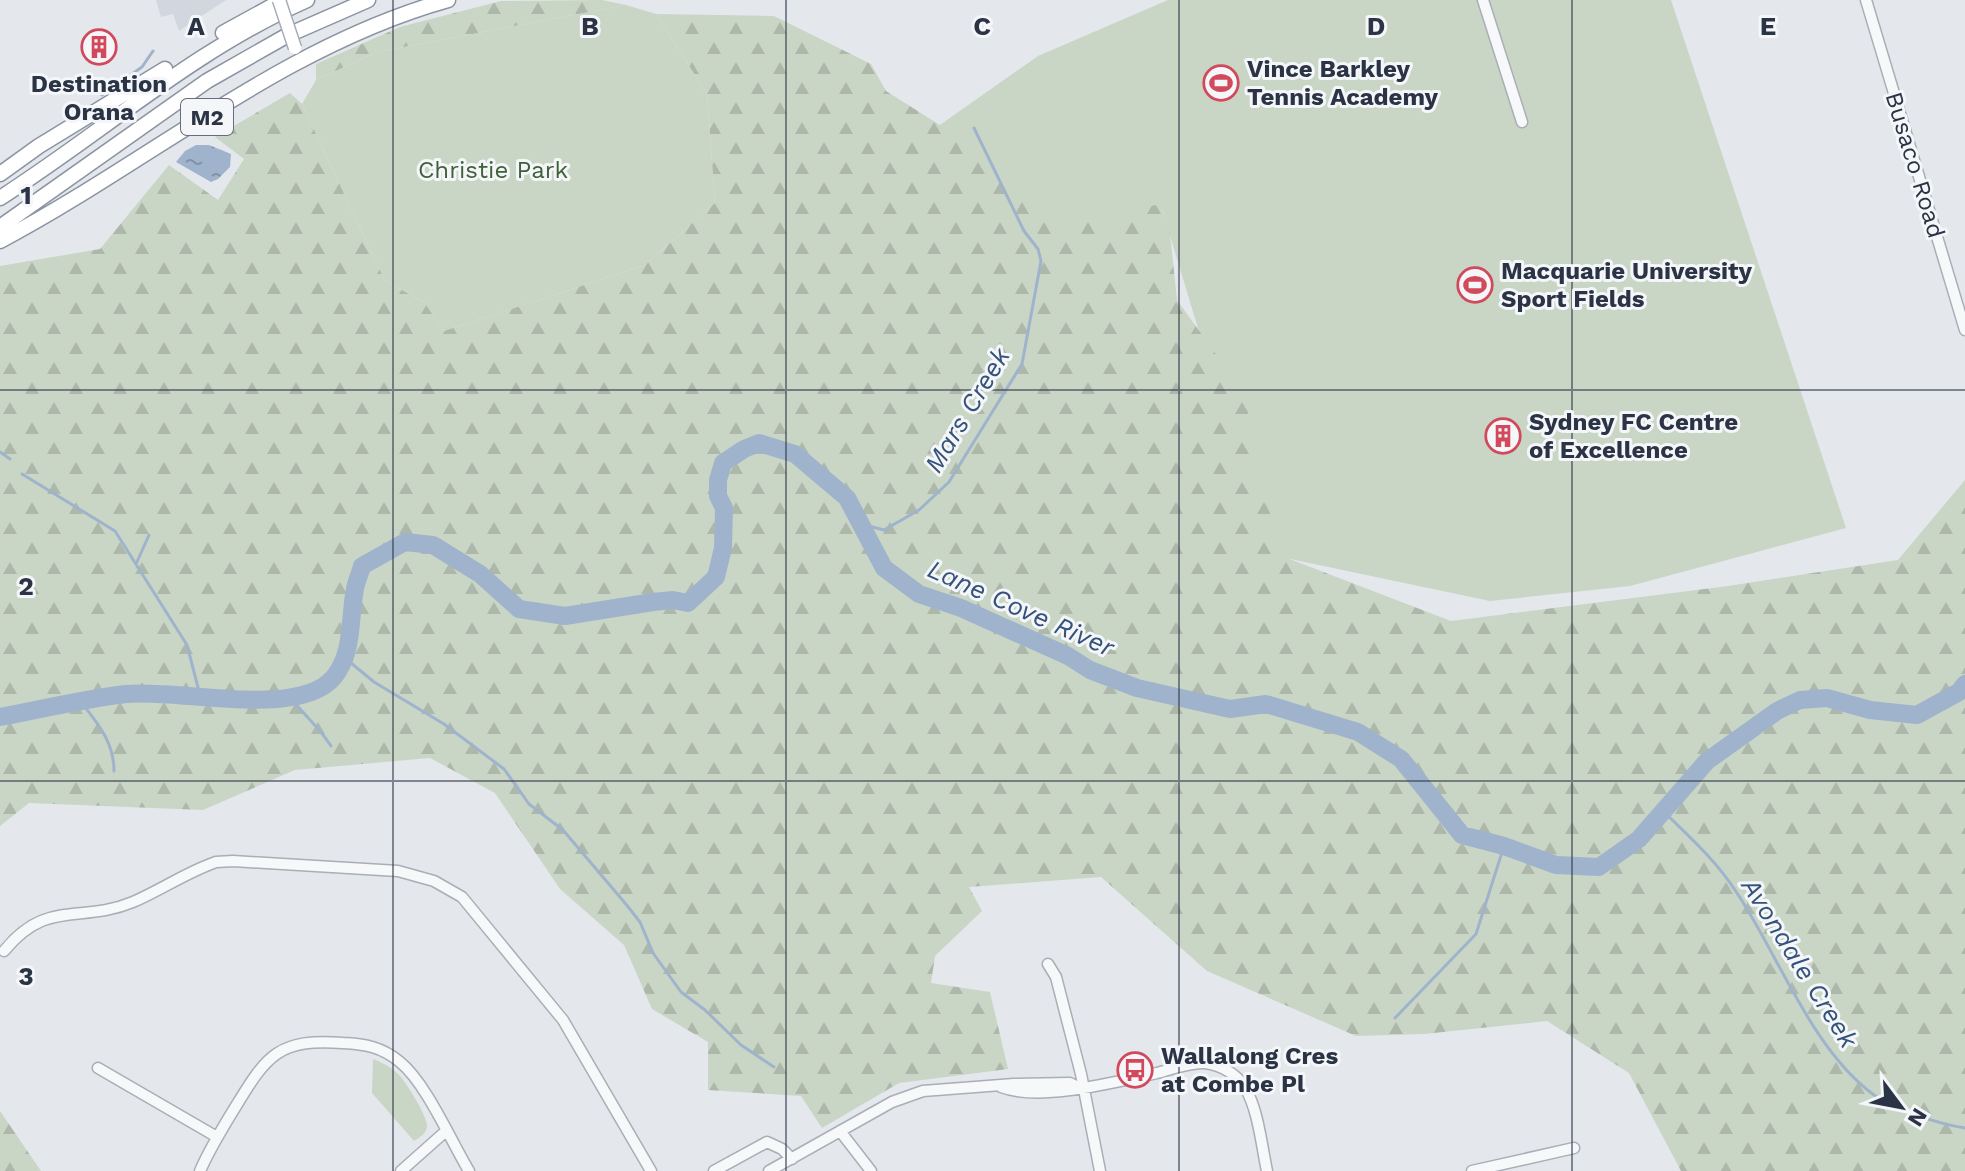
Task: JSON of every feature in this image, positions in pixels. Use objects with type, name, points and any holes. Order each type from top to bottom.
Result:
[{"type":"highway","name":"M2","points":[[0,174],[39,146],[281,0]]},
{"type":"highway","name":"M2","points":[[0,198],[195,60],[244,31],[307,0]]},
{"type":"highway","name":"M2","points":[[0,227],[207,81],[288,35],[368,0]]},
{"type":"highway","name":"M2","points":[[0,241],[94,187],[261,83],[380,22],[448,0]]},
{"type":"main road","points":[[281,0],[295,48]]},
{"type":"street","points":[[1483,0],[1522,122]]},
{"type":"street","name":"Busaco Road","points":[[1866,0],[1965,330]]},
{"type":"street","points":[[4,951],[29,925],[50,917],[119,907],[216,862],[398,871],[434,881],[462,897],[563,1020],[651,1171]]},
{"type":"street","points":[[1048,964],[1056,977],[1100,1171]]},
{"type":"street","points":[[200,1171],[217,1137],[270,1058],[291,1046],[314,1041],[374,1046],[408,1070],[469,1171]]},
{"type":"street","points":[[769,1171],[912,1094],[1014,1084],[1070,1083],[1080,1087],[1198,1063],[1217,1066],[1237,1077],[1249,1096],[1267,1171]]},
{"type":"street","points":[[98,1068],[217,1137]]},
{"type":"street","points":[[401,1171],[446,1131]]},
{"type":"street","points":[[840,1131],[871,1171]]},
{"type":"street","points":[[714,1171],[767,1142],[782,1149],[792,1159]]},
{"type":"street","points":[[1472,1171],[1574,1148]]},
{"type":"shaded area","points":[[156,0],[226,0],[179,31],[173,14],[161,17]]},
{"type":"green space","points":[[602,0],[626,5],[377,52],[316,80],[316,64],[400,27],[501,1]]},
{"type":"green space","name":"Macquarie University Sport Fields","points":[[1168,0],[1671,0],[1846,528],[1630,586],[1490,601],[1266,554],[1162,209],[782,319],[762,250],[1038,56]]},
{"type":"green space","name":"Christie Park","points":[[626,5],[656,14],[707,94],[715,203],[645,265],[444,331],[424,302],[385,281],[302,104],[316,80],[377,52]]},
{"type":"green space","points":[[656,14],[774,16],[871,64],[886,91],[981,151],[1050,229],[1160,204],[1170,233],[1177,300],[1246,396],[1258,482],[1287,558],[1451,621],[1728,586],[1898,560],[1965,480],[1965,1171],[1681,1171],[1629,1073],[1547,1021],[1424,1034],[1356,1036],[1207,971],[1101,877],[969,887],[982,911],[935,956],[931,983],[990,992],[1008,1069],[899,1083],[822,1128],[801,1096],[708,1090],[708,1042],[652,1009],[624,945],[560,889],[495,793],[430,758],[295,770],[203,810],[29,803],[0,826],[0,266],[100,249],[169,165],[218,200],[244,159],[215,137],[290,93],[302,104],[385,281],[424,302],[444,331],[645,265],[715,203],[707,94]]},
{"type":"green space","points":[[373,1059],[400,1076],[421,1109],[427,1127],[424,1134],[414,1141],[372,1093]]},
{"type":"green space","points":[[0,1111],[41,1171],[0,1171]]},
{"type":"water","points":[[196,145],[209,145],[231,154],[230,167],[218,179],[211,182],[176,162],[185,151]]},
{"type":"waterway","points":[[102,95],[142,67],[153,51]]},
{"type":"waterway","name":"Mars Creek","points":[[861,524],[884,530],[919,510],[949,482],[1022,364],[1041,261],[1038,249],[1024,231],[974,128]]},
{"type":"waterway","name":"Lane Cove River","points":[[0,717],[126,694],[266,700],[294,697],[317,690],[334,677],[345,657],[355,589],[362,566],[405,542],[433,545],[480,574],[519,609],[565,616],[653,602],[673,600],[688,603],[716,577],[723,548],[724,508],[718,496],[723,463],[759,443],[795,454],[847,498],[884,568],[919,594],[961,608],[1068,656],[1090,670],[1137,688],[1230,709],[1266,704],[1358,732],[1401,759],[1462,835],[1556,865],[1599,867],[1639,839],[1707,761],[1777,711],[1800,700],[1827,698],[1870,710],[1917,715],[1959,692],[1965,684]]},
{"type":"waterway","points":[[0,452],[10,459]]},
{"type":"waterway","points":[[22,474],[115,531],[187,645],[200,695]]},
{"type":"waterway","points":[[136,564],[149,535]]},
{"type":"waterway","points":[[345,658],[374,682],[444,724],[504,769],[529,804],[563,830],[625,903],[640,922],[653,953],[681,992],[741,1045],[774,1067]]},
{"type":"waterway","points":[[290,697],[331,746]]},
{"type":"waterway","points":[[81,702],[108,742],[114,771]]},
{"type":"waterway","name":"Avondale Creek","points":[[1664,812],[1729,882],[1814,1028],[1852,1076],[1893,1106],[1930,1120],[1965,1128]]},
{"type":"waterway","points":[[1395,1018],[1476,934],[1504,846]]},
{"type":"place","name":"Destination Orana","points":[[99,47]]},
{"type":"place","name":"Vince Barkley Tennis Academy","points":[[1221,83]]},
{"type":"place","name":"Macquarie University Sport Fields","points":[[1475,285]]},
{"type":"place","name":"Sydney FC Centre of Excellence","points":[[1503,436]]},
{"type":"place","name":"Wallalong Cres at Combe Pl","points":[[1135,1070]]}]
